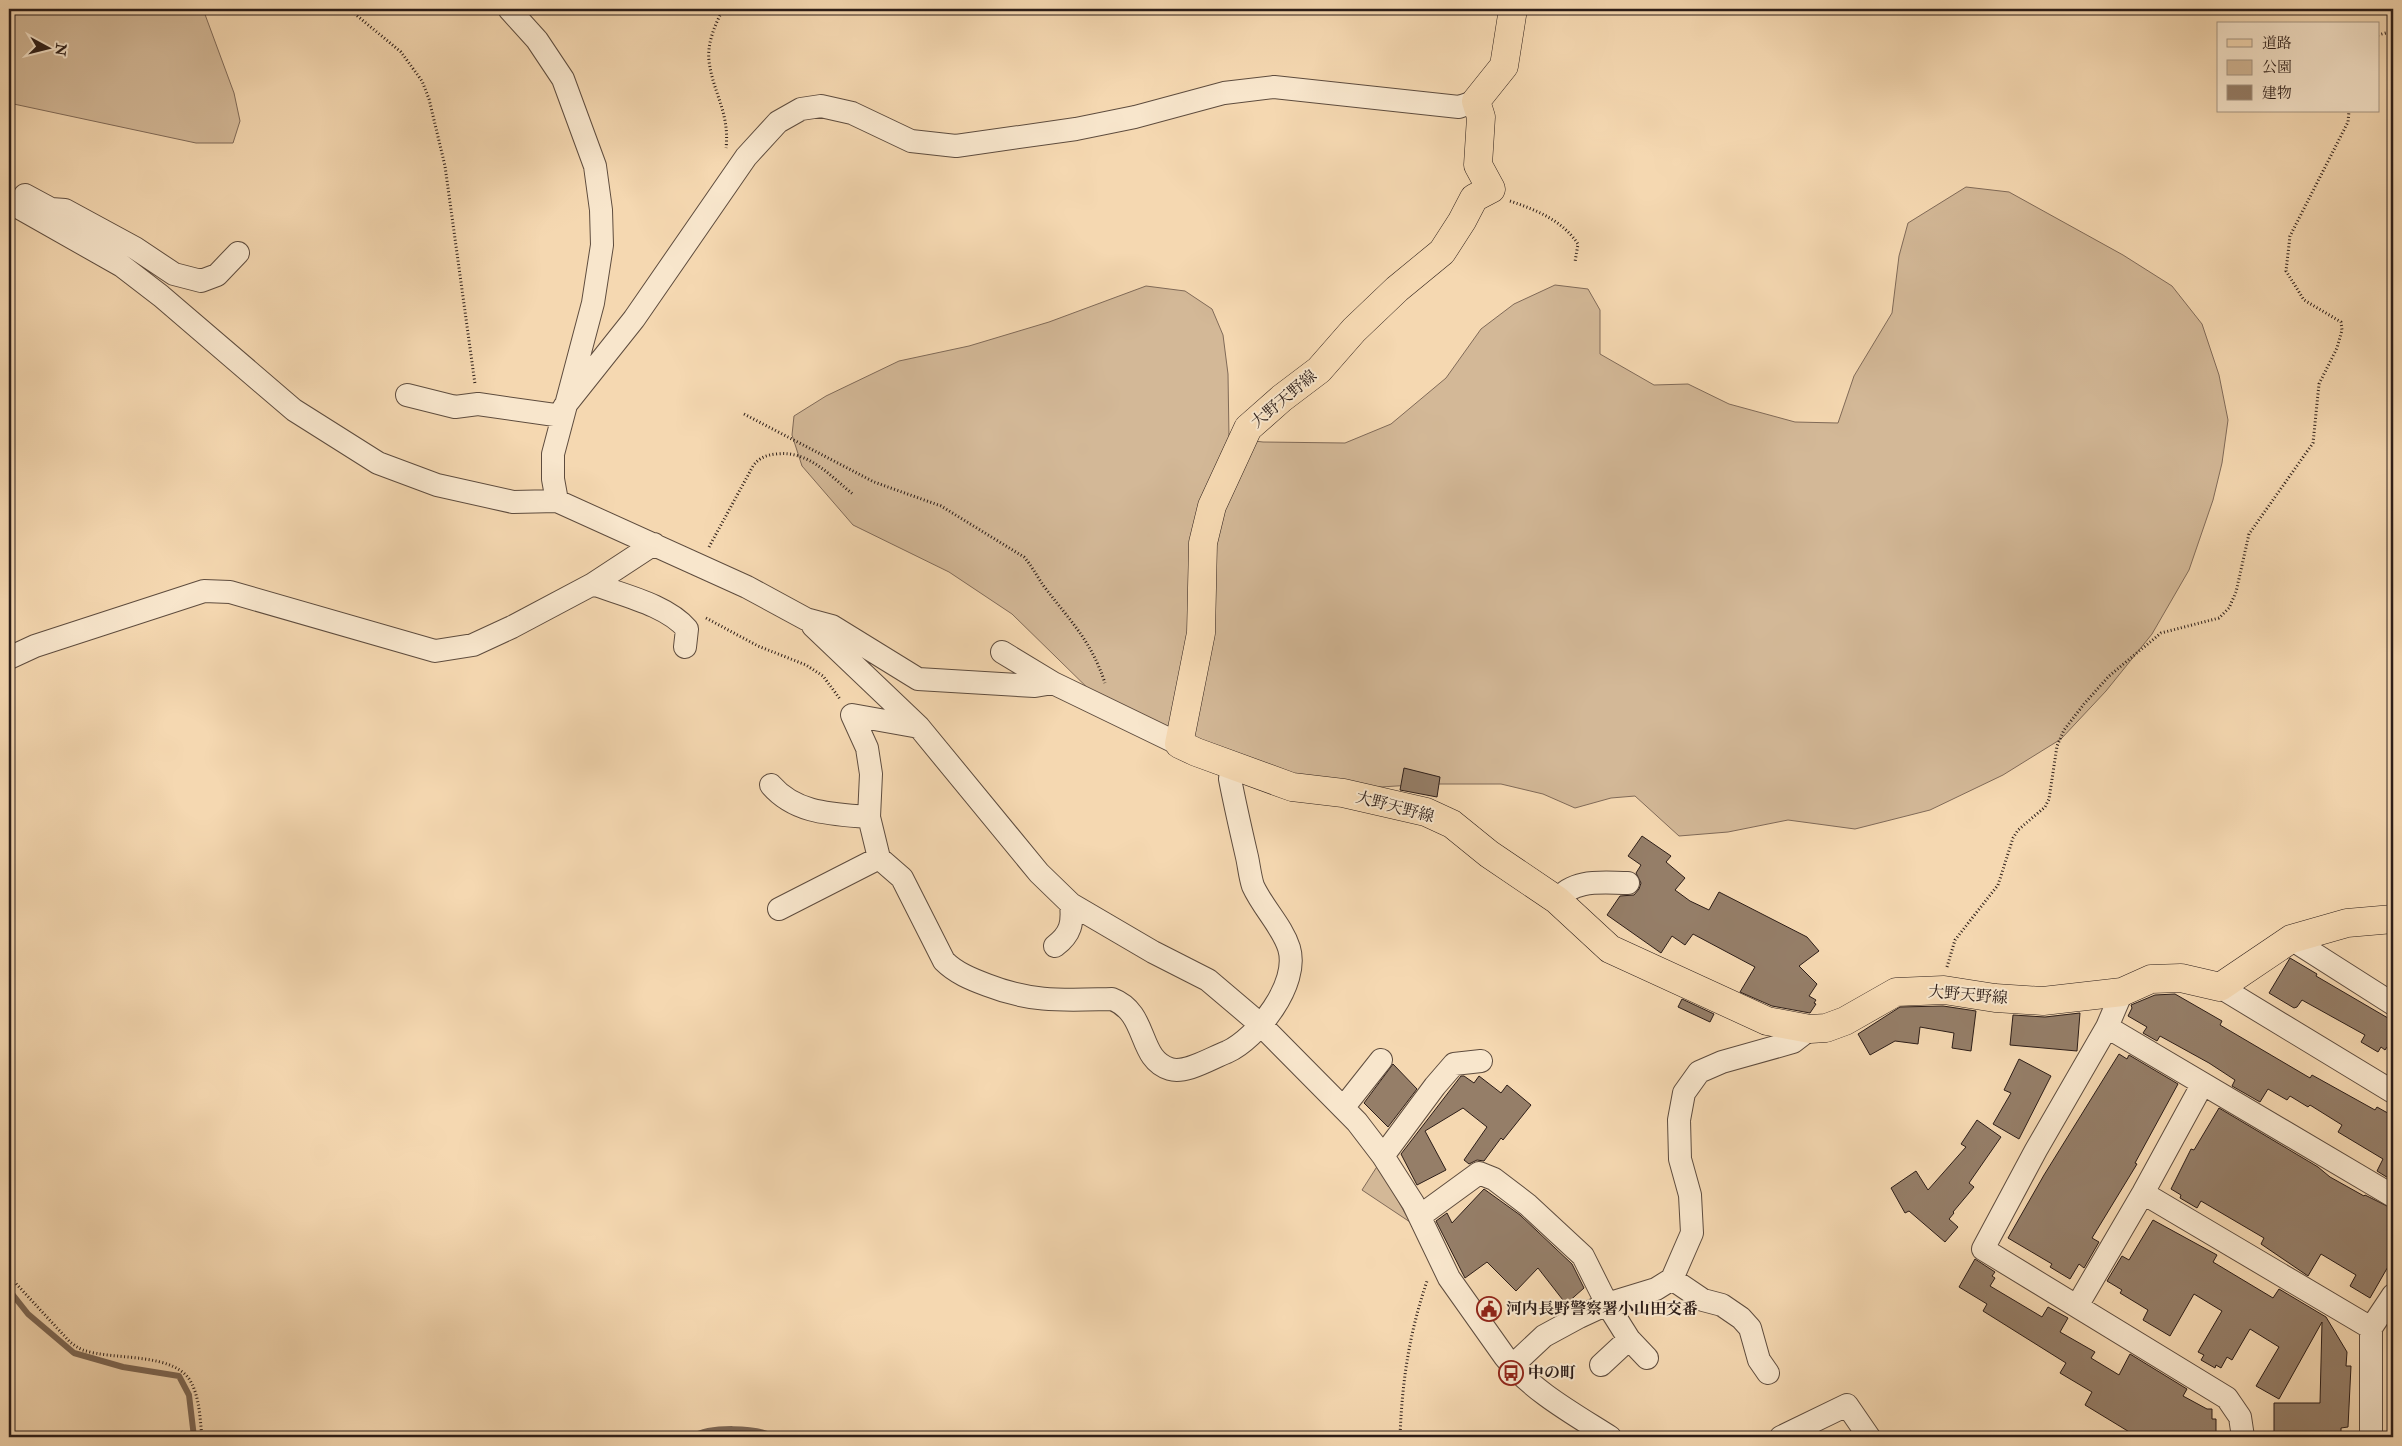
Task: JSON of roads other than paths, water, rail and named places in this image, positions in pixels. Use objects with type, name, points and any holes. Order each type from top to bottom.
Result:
[{"type":"main road","points":[[1476,101],[1504,66],[1513,9]]},
{"type":"main road","name":"大野天野線","points":[[1476,101],[1481,117],[1478,165],[1490,189],[1474,198],[1442,252],[1397,289],[1366,318],[1319,370],[1282,398],[1248,428],[1212,506],[1203,543],[1201,633],[1179,744],[1292,787],[1344,793],[1426,812],[1452,824],[1489,854],[1557,900],[1610,949],[1767,1022],[1810,1028],[1826,1028],[1846,1021],[1896,992],[1944,990],[1995,998],[2043,1001],[2122,992],[2151,979],[2181,978],[2220,987]]},
{"type":"main road","points":[[2220,987],[2291,939],[2347,923],[2393,919]]},
{"type":"street","points":[[509,9],[537,40],[563,79],[580,121],[596,175],[601,210],[602,245],[593,303],[553,454],[553,479],[557,501]]},
{"type":"street","points":[[563,412],[634,319],[746,157],[778,122],[801,109],[821,106],[852,113],[911,141],[956,146],[1076,129],[1135,117],[1224,93],[1274,86],[1459,108],[1476,101]]},
{"type":"street","points":[[9,187],[51,209],[65,210],[135,248],[174,274],[201,281],[218,275],[238,253]]},
{"type":"street","points":[[9,202],[122,266],[161,296],[294,410],[378,463],[437,485],[513,502],[557,501],[747,587],[806,620],[919,727],[1039,873],[1072,904],[1153,952],[1208,980],[1261,1025],[1357,1122],[1383,1156],[1420,1216],[1449,1278],[1512,1366],[1553,1400],[1610,1437]]},
{"type":"street","points":[[407,396],[455,407],[478,404],[563,412]]},
{"type":"street","points":[[9,658],[35,646],[204,591],[230,592],[435,651],[473,645],[593,584],[654,544]]},
{"type":"street","points":[[593,584],[662,609],[680,620],[687,629],[685,647]]},
{"type":"street","points":[[806,620],[832,626],[918,679],[1034,686],[1053,683]]},
{"type":"street","points":[[1002,652],[1053,683],[1179,744]]},
{"type":"street","points":[[919,727],[852,715],[867,748],[872,774],[869,818],[879,858],[902,878],[944,961],[953,970],[1043,1009],[1112,999],[1121,1002],[1129,1008],[1135,1018],[1154,1060],[1171,1070],[1184,1069],[1237,1047],[1261,1025],[1285,987],[1290,968],[1289,948],[1253,885],[1230,779],[1232,765]]},
{"type":"street","points":[[771,785],[786,799],[805,808],[823,814],[869,818]]},
{"type":"street","points":[[779,909],[879,858]]},
{"type":"street","points":[[1557,900],[1563,892],[1587,883],[1628,883]]},
{"type":"street","points":[[1055,946],[1067,938],[1071,929],[1072,904]]},
{"type":"street","points":[[2291,939],[2393,1004]]},
{"type":"street","points":[[2220,987],[2393,1092]]},
{"type":"street","points":[[2122,992],[2107,1027],[2036,1150],[1983,1249],[2227,1398],[2240,1416],[2243,1437]]},
{"type":"street","points":[[2107,1027],[2202,1085],[2393,1196]]},
{"type":"street","points":[[1512,1366],[1544,1336],[1607,1304],[1656,1289],[1672,1279],[1692,1233],[1690,1195],[1680,1159],[1678,1120],[1684,1093],[1698,1072],[1722,1062],[1793,1042],[1810,1028]]},
{"type":"street","points":[[1343,1108],[1381,1060]]},
{"type":"street","points":[[1383,1156],[1435,1086],[1454,1064],[1481,1061]]},
{"type":"street","points":[[2077,1306],[2143,1193],[2202,1085]]},
{"type":"street","points":[[1420,1216],[1479,1173],[1494,1178],[1528,1205],[1583,1256],[1607,1304],[1629,1339],[1647,1358]]},
{"type":"street","points":[[2143,1193],[2371,1328]]},
{"type":"street","points":[[1672,1279],[1703,1300],[1722,1305],[1741,1318],[1750,1328],[1759,1360],[1768,1373]]},
{"type":"street","points":[[2371,1437],[2371,1328],[2393,1295]]},
{"type":"street","points":[[1601,1365],[1629,1339]]},
{"type":"street","points":[[1781,1437],[1846,1405],[1868,1437]]},
{"type":"waterway","points":[[9,1290],[28,1314],[74,1353],[123,1367],[179,1376],[189,1395],[194,1437]]},
{"type":"waterway","points":[[692,1437],[710,1431],[733,1429],[756,1431],[774,1437]]},
{"type":"place","name":"河内長野警察署小山田交番","points":[[1489,1309]]},
{"type":"place","name":"中の町","points":[[1511,1373]]}]
